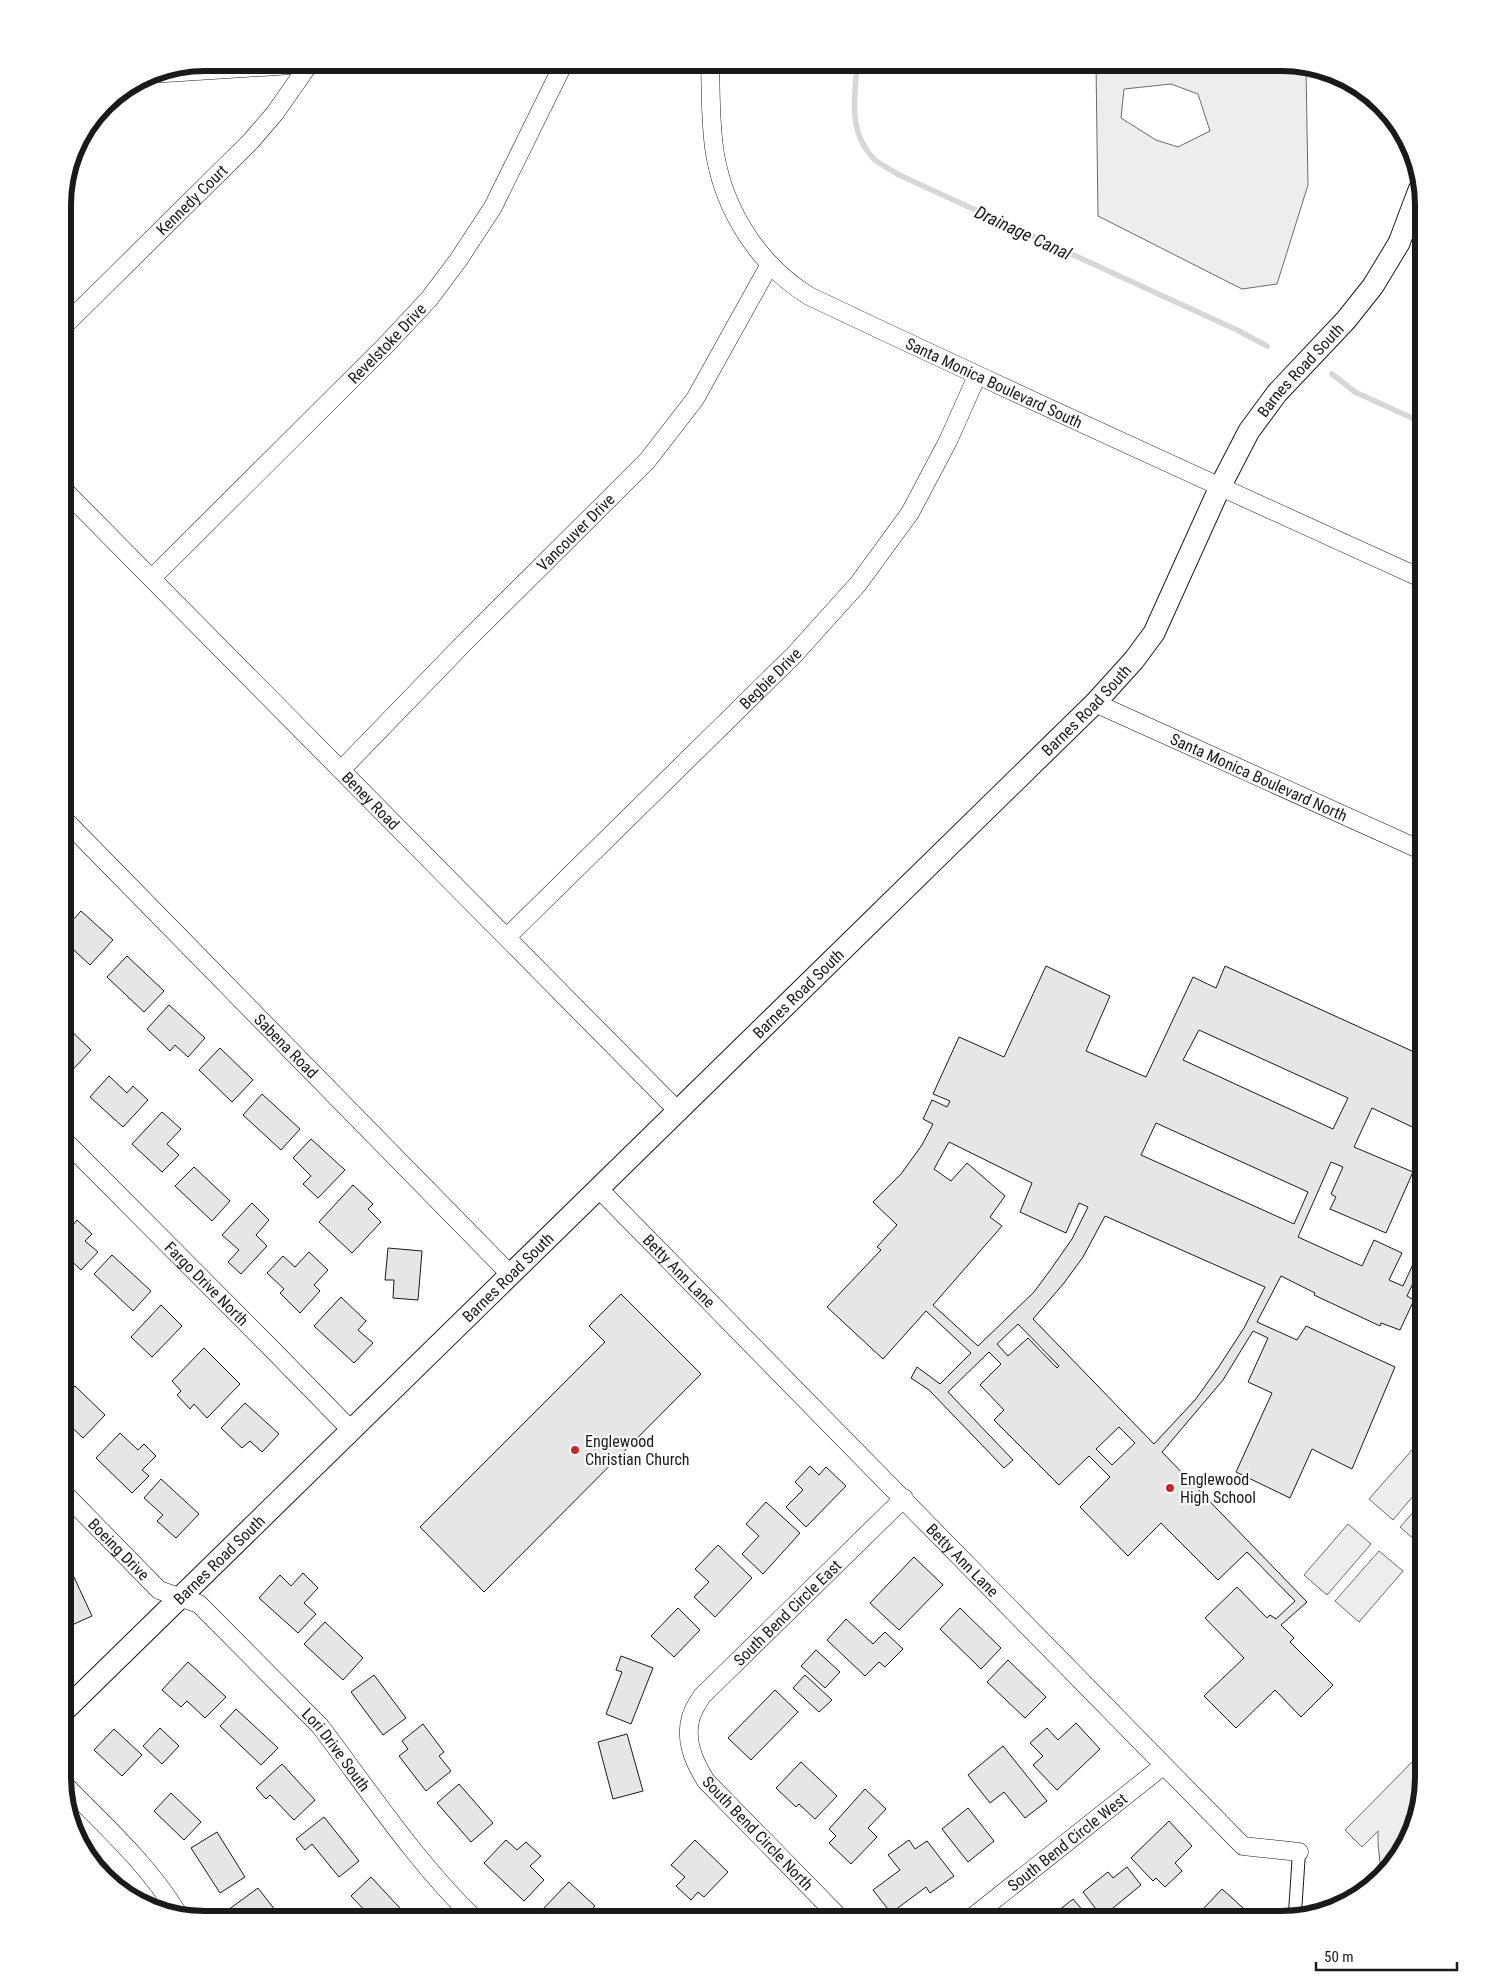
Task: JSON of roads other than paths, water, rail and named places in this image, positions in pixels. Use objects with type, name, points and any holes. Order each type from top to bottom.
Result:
[{"type":"street","name":"Kennedy Court","points":[[72,318],[251,141],[275,113],[304,71]]},
{"type":"street","name":"Revelstoke Drive","points":[[152,578],[385,346],[429,299],[494,208],[560,71]]},
{"type":"street","name":"Santa Monica Boulevard South","points":[[710,71],[712,126],[715,154],[722,183],[736,217],[750,241],[795,288],[977,376],[1415,574]]},
{"type":"street","name":"Barnes Road South","points":[[71,1703],[1095,703],[1134,660],[1154,633],[1220,487],[1249,431],[1277,394],[1346,320],[1373,286],[1399,243],[1415,201]]},
{"type":"street","name":"Vancouver Drive","points":[[341,770],[647,461],[695,399],[770,264]]},
{"type":"street","name":"Begbie Drive","points":[[507,937],[794,655],[858,584],[910,513],[948,441],[977,376]]},
{"type":"street","name":"Beney Road","points":[[72,498],[678,1111]]},
{"type":"street","name":"Santa Monica Boulevard North","points":[[1095,703],[1415,847]]},
{"type":"street","name":"Sabena Road","points":[[72,827],[510,1274]]},
{"type":"street","name":"Fargo Drive North","points":[[71,1147],[351,1430]]},
{"type":"street","name":"Betty Ann Lane","points":[[598,1188],[904,1498],[1243,1846],[1299,1852],[1295,1910]]},
{"type":"street","name":"South Bend Circle East","points":[[688,1738],[691,1717],[702,1696],[904,1498]]},
{"type":"street","name":"Boeing Drive","points":[[71,1501],[159,1590],[181,1597]]},
{"type":"street","name":"Lori Drive South","points":[[181,1597],[199,1604],[320,1726],[424,1865],[467,1911]]},
{"type":"street","name":"South Bend Circle North","points":[[688,1738],[694,1760],[706,1781],[832,1911]]},
{"type":"street","name":"South Bend Circle West","points":[[981,1911],[1163,1766]]},
{"type":"street","points":[[72,1792],[145,1866],[174,1907]]},
{"type":"waterway","name":"Drainage Canal","points":[[856,72],[854,101],[856,126],[865,148],[874,159],[897,174],[1237,330],[1267,346]]},
{"type":"waterway","name":"Drainage Canal","points":[[1332,374],[1355,392],[1415,419]]},
{"type":"place","name":"Englewood Christian Church","points":[[575,1450]]},
{"type":"place","name":"Englewood High School","points":[[1170,1488]]}]
